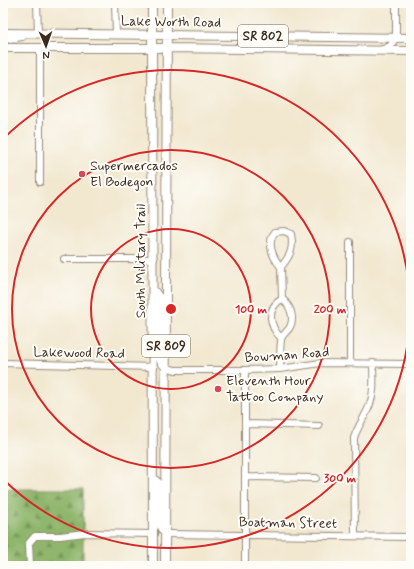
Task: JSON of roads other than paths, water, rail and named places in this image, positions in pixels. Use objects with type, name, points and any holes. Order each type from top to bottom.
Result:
[{"type":"main road","name":"South Military Trail","points":[[152,3],[154,197],[153,566]]},
{"type":"main road","name":"South Military Trail","points":[[166,566],[167,3]]},
{"type":"main road","name":"Lake Worth Road","points":[[3,33],[411,38]]},
{"type":"main road","points":[[3,39],[21,37],[26,33]]},
{"type":"main road","name":"Lake Worth Road","points":[[3,48],[40,47],[411,51]]},
{"type":"main road","points":[[154,197],[162,208],[162,278],[166,283]]},
{"type":"main road","points":[[154,291],[160,299],[160,355],[161,360],[166,367]]},
{"type":"main road","points":[[154,367],[158,369],[162,375],[163,426],[166,434]]},
{"type":"main road","points":[[153,478],[159,484],[159,522],[161,530],[166,534]]},
{"type":"main road","points":[[153,534],[162,544],[162,566]]},
{"type":"street","points":[[37,3],[38,33]]},
{"type":"street","points":[[115,3],[116,34]]},
{"type":"street","points":[[379,50],[390,46],[396,38],[396,3]]},
{"type":"street","points":[[40,47],[40,182]]},
{"type":"street","points":[[280,368],[281,338],[290,327],[291,312],[287,303],[282,299],[281,267],[275,261],[272,254],[271,236],[275,232],[284,231],[291,234],[292,245],[288,260],[281,267]]},
{"type":"street","points":[[350,242],[350,363]]},
{"type":"street","points":[[64,259],[154,259]]},
{"type":"street","points":[[281,338],[272,325],[270,316],[272,308],[282,299]]},
{"type":"street","name":"Lakewood Road","points":[[3,363],[154,367]]},
{"type":"street","name":"Bowman Road","points":[[166,367],[175,370],[245,370],[280,368],[321,363],[411,364]]},
{"type":"street","points":[[355,536],[354,438],[357,427],[370,404],[373,391],[373,363]]},
{"type":"street","points":[[245,370],[245,566]]},
{"type":"street","points":[[245,424],[319,426]]},
{"type":"street","points":[[245,477],[316,478]]},
{"type":"street","points":[[30,566],[29,543],[35,536],[60,536],[85,533],[153,534]]},
{"type":"street","name":"Boatman Street","points":[[166,534],[411,537]]},
{"type":"place","name":"Supermercados El Bodegon","points":[[82,174]]},
{"type":"place","name":"Eleventh Hour Tattoo Company","points":[[218,389]]}]
